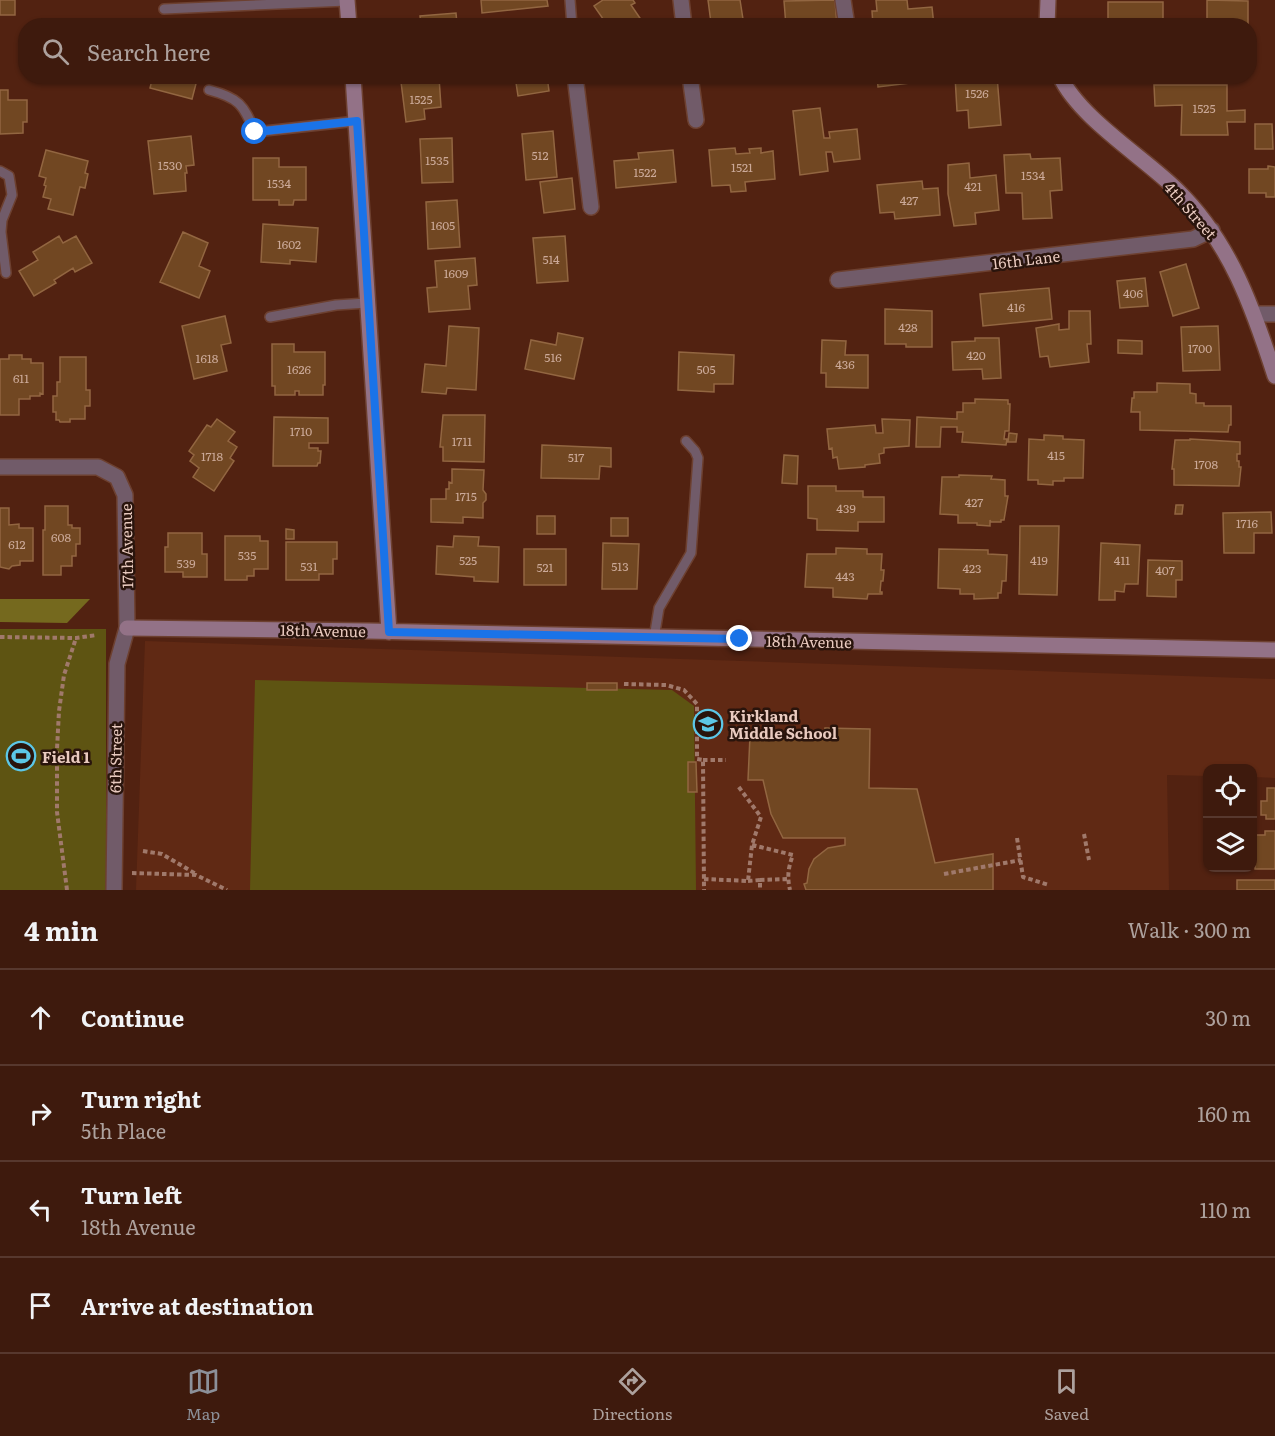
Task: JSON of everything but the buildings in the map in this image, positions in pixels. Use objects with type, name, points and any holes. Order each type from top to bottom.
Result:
[{"type":"street","points":[[681,0],[683,18]]},
{"type":"street","points":[[843,0],[846,18]]},
{"type":"street","points":[[1047,18],[1048,0]]},
{"type":"street","points":[[347,1],[348,18]]},
{"type":"street","points":[[354,84],[389,632]]},
{"type":"street","points":[[575,84],[591,207]]},
{"type":"street","points":[[691,84],[696,120]]},
{"type":"street","name":"4th Street","points":[[1066,84],[1084,109],[1178,191],[1212,230],[1238,275],[1255,314],[1275,376]]},
{"type":"street","name":"16th Lane","points":[[838,280],[1194,239],[1212,230]]},
{"type":"street","points":[[1255,314],[1275,314]]},
{"type":"street","name":"17th Avenue","points":[[0,467],[98,467],[117,477],[125,495],[127,628]]},
{"type":"street","name":"18th Avenue","points":[[127,628],[1275,650]]},
{"type":"street","name":"6th Street","points":[[114,890],[117,664],[127,628]]},
{"type":"lane","points":[[570,0],[571,18]]},
{"type":"lane","points":[[164,9],[347,1]]},
{"type":"lane","points":[[209,90],[230,96],[246,111],[255,132],[357,121]]},
{"type":"lane","points":[[0,171],[9,176],[12,195],[1,220],[6,273]]},
{"type":"lane","points":[[270,317],[336,305],[367,303]]},
{"type":"lane","points":[[654,638],[659,608],[691,553],[698,458],[686,441]]},
{"type":"path","points":[[0,637],[76,638],[97,635]]},
{"type":"path","points":[[67,890],[57,812],[57,749],[64,675],[76,638]]},
{"type":"path","points":[[624,684],[666,685],[684,690],[697,704],[697,759],[726,760]]},
{"type":"path","points":[[703,760],[704,890]]},
{"type":"path","points":[[738,786],[761,818],[752,845],[748,881]]},
{"type":"path","points":[[1084,834],[1089,860]]},
{"type":"path","points":[[1017,838],[1023,878],[1049,885]]},
{"type":"path","points":[[752,845],[793,855],[787,879],[790,890]]},
{"type":"path","points":[[143,851],[162,854],[226,890]]},
{"type":"path","points":[[944,874],[1021,861]]},
{"type":"path","points":[[114,873],[196,875]]},
{"type":"path","points":[[704,879],[748,881],[787,879]]},
{"type":"path","points":[[760,880],[760,890]]},
{"type":"shaded area","points":[[0,599],[90,599],[67,623],[0,622]]},
{"type":"shaded area","points":[[0,629],[106,629],[106,890],[0,890]]},
{"type":"shaded area","name":"Kirkland Middle School","points":[[145,641],[1275,679],[1275,778],[1257,777],[1257,764],[1203,764],[1203,776],[1167,775],[1169,890],[136,890]]},
{"type":"shaded area","points":[[255,680],[672,690],[694,706],[696,890],[250,890]]},
{"type":"place","name":"Kirkland Middle School","points":[[708,724]]},
{"type":"place","name":"Field 1","points":[[21,756]]},
{"type":"route","points":[[255,132],[357,121],[389,632],[740,639]]}]
